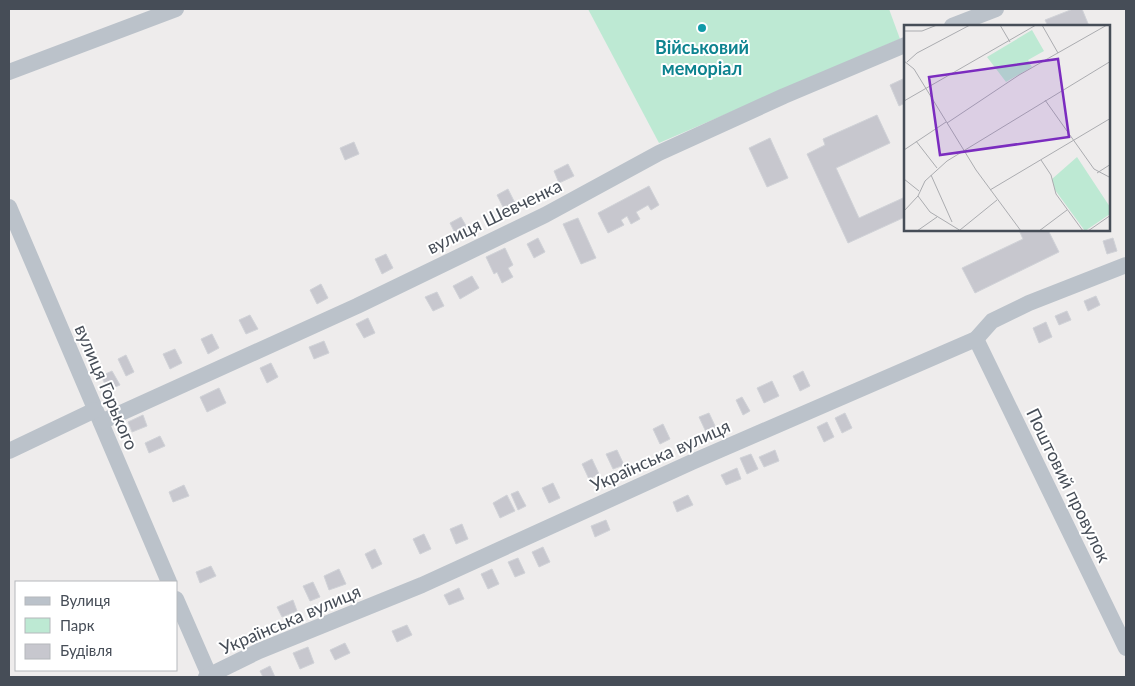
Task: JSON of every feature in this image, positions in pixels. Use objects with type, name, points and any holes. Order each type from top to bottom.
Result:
[{"type":"street","points":[[9,72],[176,9]]},
{"type":"street","points":[[955,25],[996,9]]},
{"type":"street","name":"вулиця Шевченка","points":[[9,450],[98,416],[381,294],[545,215],[659,153],[784,96],[904,45]]},
{"type":"street","name":"вулиця Горького","points":[[9,207],[169,581]]},
{"type":"street","name":"Українська вулиця","points":[[208,677],[259,651],[422,585],[692,462],[976,339],[992,321],[1000,317],[1029,303],[1126,265]]},
{"type":"street","name":"Поштовий провулок","points":[[976,339],[1126,648]]},
{"type":"street","points":[[178,603],[208,677]]},
{"type":"green space","points":[[588,9],[889,9],[900,39],[659,143]]},
{"type":"building","points":[[1073,9],[1082,9],[1089,25],[1048,25],[1045,20]]},
{"type":"building","points":[[904,78],[904,104],[899,106],[890,85]]},
{"type":"building","points":[[877,115],[890,143],[836,168],[859,218],[903,198],[904,217],[848,243],[807,154],[825,145],[823,139]]},
{"type":"building","points":[[770,138],[788,178],[767,187],[749,148]]},
{"type":"building","points":[[354,142],[359,154],[345,160],[340,148]]},
{"type":"building","points":[[568,164],[574,176],[559,183],[554,171]]},
{"type":"building","points":[[649,186],[659,205],[651,210],[648,205],[636,212],[640,219],[631,224],[627,216],[621,220],[624,225],[608,233],[598,213]]},
{"type":"building","points":[[508,189],[515,203],[504,209],[497,195]]},
{"type":"building","points":[[461,217],[469,231],[457,237],[450,223]]},
{"type":"building","points":[[578,218],[596,258],[581,264],[563,224]]},
{"type":"building","points":[[1019,231],[1048,231],[1059,252],[975,293],[962,268],[1023,239]]},
{"type":"building","points":[[538,238],[545,252],[534,258],[527,244]]},
{"type":"building","points":[[1113,238],[1117,251],[1107,254],[1103,241]]},
{"type":"building","points":[[505,248],[513,265],[508,268],[513,277],[502,283],[497,272],[494,274],[486,257]]},
{"type":"building","points":[[386,254],[393,268],[382,274],[375,259]]},
{"type":"building","points":[[472,276],[479,288],[460,299],[453,286]]},
{"type":"building","points":[[321,284],[328,298],[317,304],[310,290]]},
{"type":"building","points":[[437,292],[444,306],[433,311],[425,297]]},
{"type":"building","points":[[1096,296],[1100,305],[1088,311],[1084,301]]},
{"type":"building","points":[[1067,311],[1071,320],[1059,325],[1055,316]]},
{"type":"building","points":[[250,315],[258,329],[246,334],[239,320]]},
{"type":"building","points":[[368,318],[375,333],[364,338],[356,324]]},
{"type":"building","points":[[1046,322],[1052,337],[1039,343],[1033,328]]},
{"type":"building","points":[[212,334],[219,348],[208,354],[201,339]]},
{"type":"building","points":[[324,341],[329,353],[314,359],[309,347]]},
{"type":"building","points":[[175,349],[182,363],[170,369],[163,354]]},
{"type":"building","points":[[126,355],[134,372],[126,376],[118,359]]},
{"type":"building","points":[[271,363],[278,377],[267,383],[260,368]]},
{"type":"building","points":[[112,371],[120,385],[108,390],[101,376]]},
{"type":"building","points":[[803,371],[810,386],[800,391],[793,376]]},
{"type":"building","points":[[772,381],[779,396],[764,403],[757,388]]},
{"type":"building","points":[[219,388],[226,403],[207,412],[200,397]]},
{"type":"building","points":[[742,397],[750,411],[743,415],[736,400]]},
{"type":"building","points":[[709,413],[716,428],[706,432],[699,417]]},
{"type":"building","points":[[845,413],[852,428],[842,433],[835,418]]},
{"type":"building","points":[[143,415],[147,426],[132,432],[128,422]]},
{"type":"building","points":[[827,422],[834,437],[824,442],[817,427]]},
{"type":"building","points":[[663,424],[670,439],[660,444],[653,429]]},
{"type":"building","points":[[160,436],[165,446],[149,453],[145,443]]},
{"type":"building","points":[[617,450],[624,465],[613,469],[606,454]]},
{"type":"building","points":[[775,450],[779,461],[764,467],[759,457]]},
{"type":"building","points":[[751,454],[758,469],[747,474],[740,458]]},
{"type":"building","points":[[592,459],[599,474],[589,479],[582,464]]},
{"type":"building","points":[[737,468],[741,479],[726,485],[721,475]]},
{"type":"building","points":[[553,483],[560,498],[549,503],[542,488]]},
{"type":"building","points":[[184,485],[189,496],[173,502],[169,492]]},
{"type":"building","points":[[518,491],[526,506],[518,510],[511,494]]},
{"type":"building","points":[[507,495],[515,511],[500,518],[493,503]]},
{"type":"building","points":[[688,495],[693,505],[677,512],[673,502]]},
{"type":"building","points":[[606,520],[610,530],[595,537],[591,526]]},
{"type":"building","points":[[462,524],[468,539],[456,544],[450,529]]},
{"type":"building","points":[[424,534],[431,549],[420,554],[413,539]]},
{"type":"building","points":[[543,547],[550,562],[539,567],[532,552]]},
{"type":"building","points":[[375,549],[382,564],[372,569],[365,554]]},
{"type":"building","points":[[518,558],[525,573],[515,577],[508,562]]},
{"type":"building","points":[[211,566],[216,576],[200,583],[196,572]]},
{"type":"building","points":[[339,569],[346,584],[329,590],[324,576]]},
{"type":"building","points":[[492,569],[499,584],[488,589],[481,574]]},
{"type":"building","points":[[313,582],[320,597],[310,601],[303,586]]},
{"type":"building","points":[[459,588],[464,599],[449,605],[444,595]]},
{"type":"building","points":[[293,600],[297,611],[282,617],[277,607]]},
{"type":"building","points":[[407,625],[412,635],[397,642],[392,631]]},
{"type":"building","points":[[345,643],[350,653],[335,660],[330,650]]},
{"type":"building","points":[[308,647],[314,663],[300,669],[293,653]]},
{"type":"building","points":[[270,666],[275,677],[263,677],[260,671]]},
{"type":"place","name":"Військовий меморіал","points":[[702,28]]}]
